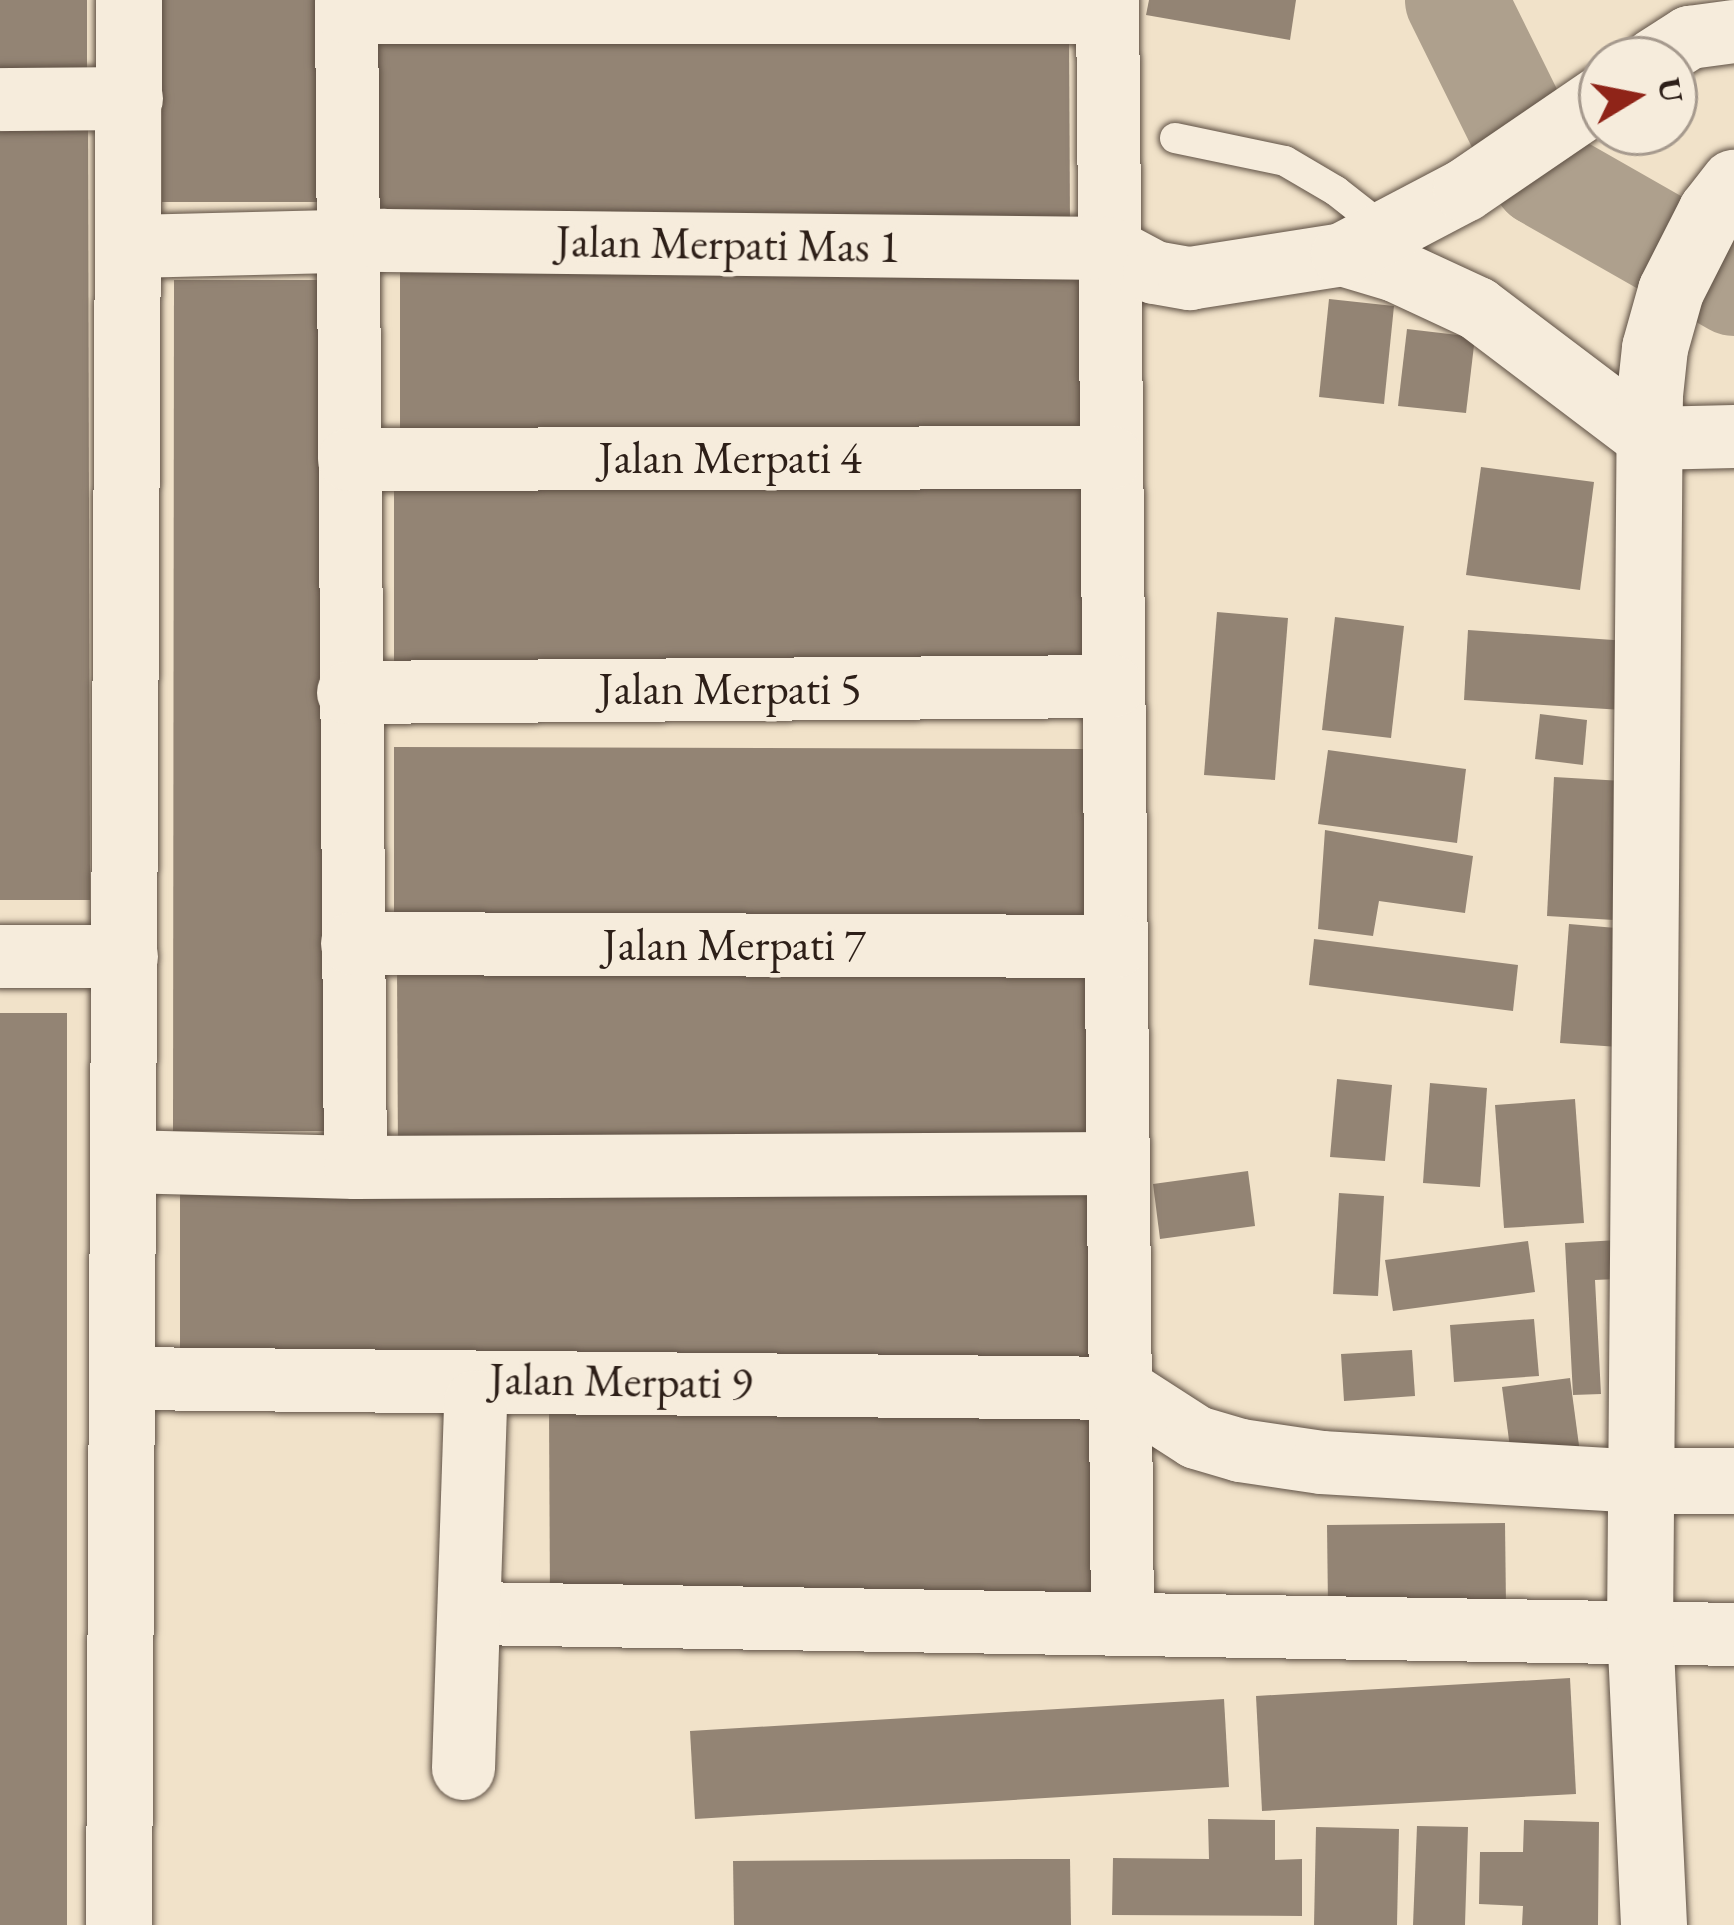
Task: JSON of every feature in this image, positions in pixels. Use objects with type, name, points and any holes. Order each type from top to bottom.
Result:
[{"type":"street","points":[[119,1925],[130,0]]},
{"type":"street","points":[[355,1167],[346,6],[1107,6],[1122,1620]]},
{"type":"street","points":[[1696,36],[1734,31]]},
{"type":"street","points":[[0,100],[130,98]]},
{"type":"street","points":[[1109,248],[1154,272],[1189,278],[1365,242],[1464,190],[1578,114]]},
{"type":"street","points":[[1654,1925],[1640,1632],[1649,438],[1654,348],[1671,291],[1722,198]]},
{"type":"street","name":"Jalan Merpati Mas 1","points":[[132,246],[346,240],[1109,248]]},
{"type":"street","points":[[1365,242],[1395,270],[1477,308],[1649,438],[1734,436]]},
{"type":"street","name":"Jalan Merpati 4","points":[[350,459],[1111,457]]},
{"type":"street","name":"Jalan Merpati 5","points":[[350,711],[1113,706]]},
{"type":"street","name":"Jalan Merpati 7","points":[[352,943],[1115,946]]},
{"type":"street","points":[[0,956],[126,956]]},
{"type":"street","points":[[124,1161],[355,1167],[1118,1163]]},
{"type":"street","name":"Jalan Merpati 9","points":[[123,1378],[1120,1388]]},
{"type":"street","points":[[1120,1388],[1196,1438],[1240,1450],[1322,1462],[1644,1481],[1734,1480]]},
{"type":"street","points":[[463,1768],[475,1401]]},
{"type":"street","points":[[471,1613],[1122,1620],[1734,1634]]},
{"type":"lane","points":[[1175,138],[1252,150],[1285,161],[1336,190],[1365,242]]},
{"type":"building","points":[[0,0],[87,0],[87,87],[0,87]]},
{"type":"building","points":[[162,0],[332,0],[332,202],[162,202]]},
{"type":"building","points":[[1149,0],[1296,0],[1290,40],[1146,15]]},
{"type":"building","points":[[377,31],[1069,32],[1070,226],[377,225]]},
{"type":"building","points":[[88,111],[90,900],[0,900],[0,114]]},
{"type":"building","points":[[400,260],[1093,262],[1093,456],[400,454]]},
{"type":"building","points":[[174,280],[343,280],[344,1131],[173,1131]]},
{"type":"building","points":[[1329,299],[1394,306],[1384,404],[1319,397]]},
{"type":"building","points":[[1407,329],[1475,337],[1466,413],[1398,406]]},
{"type":"building","points":[[1481,467],[1594,482],[1580,590],[1466,575]]},
{"type":"building","points":[[394,480],[1086,481],[1087,675],[394,674]]},
{"type":"building","points":[[1217,612],[1288,618],[1275,780],[1204,775]]},
{"type":"building","points":[[1335,617],[1404,626],[1391,738],[1322,730]]},
{"type":"building","points":[[1468,630],[1642,642],[1638,711],[1464,700]]},
{"type":"building","points":[[1540,714],[1587,720],[1583,765],[1535,759]]},
{"type":"building","points":[[394,747],[1086,749],[1087,943],[394,941]]},
{"type":"building","points":[[1328,750],[1466,769],[1457,843],[1318,824]]},
{"type":"building","points":[[1554,777],[1623,781],[1614,920],[1547,916]]},
{"type":"building","points":[[1325,830],[1473,856],[1465,913],[1379,901],[1373,936],[1318,929]]},
{"type":"building","points":[[1569,924],[1628,929],[1619,1047],[1560,1043]]},
{"type":"building","points":[[1314,939],[1518,965],[1513,1011],[1309,985]]},
{"type":"building","points":[[397,966],[1090,967],[1090,1161],[398,1160]]},
{"type":"building","points":[[0,1013],[67,1013],[67,1925],[0,1925]]},
{"type":"building","points":[[1337,1079],[1392,1085],[1385,1161],[1330,1157]]},
{"type":"building","points":[[1430,1083],[1487,1088],[1480,1187],[1423,1183]]},
{"type":"building","points":[[1575,1099],[1584,1223],[1504,1228],[1495,1105]]},
{"type":"building","points":[[1248,1171],[1255,1226],[1160,1239],[1153,1184]]},
{"type":"building","points":[[180,1176],[1096,1177],[1096,1371],[180,1370]]},
{"type":"building","points":[[1339,1193],[1384,1196],[1378,1296],[1333,1294]]},
{"type":"building","points":[[1636,1239],[1638,1278],[1595,1280],[1601,1394],[1573,1395],[1565,1243]]},
{"type":"building","points":[[1528,1241],[1535,1292],[1393,1311],[1385,1260]]},
{"type":"building","points":[[1534,1319],[1539,1376],[1454,1382],[1450,1325]]},
{"type":"building","points":[[1412,1350],[1415,1396],[1344,1401],[1341,1354]]},
{"type":"building","points":[[1570,1378],[1580,1453],[1512,1463],[1502,1387]]},
{"type":"building","points":[[549,1411],[1107,1412],[1108,1606],[550,1605]]},
{"type":"building","points":[[1505,1523],[1506,1606],[1328,1607],[1327,1525]]},
{"type":"building","points":[[1570,1678],[1576,1794],[1262,1811],[1256,1696]]},
{"type":"building","points":[[1224,1699],[1229,1787],[695,1819],[690,1731]]},
{"type":"building","points":[[1208,1819],[1275,1820],[1275,1860],[1302,1859],[1302,1916],[1112,1915],[1113,1858],[1209,1859]]},
{"type":"building","points":[[1524,1820],[1599,1822],[1598,1925],[1522,1925],[1523,1906],[1479,1904],[1480,1852],[1523,1852]]},
{"type":"building","points":[[1417,1826],[1468,1827],[1465,1925],[1413,1925]]},
{"type":"building","points":[[1316,1827],[1399,1829],[1397,1925],[1314,1925]]},
{"type":"building","points":[[1070,1859],[1071,1925],[734,1925],[733,1861]]},
{"type":"waterway","points":[[1456,0],[1543,176],[1734,285]]}]
